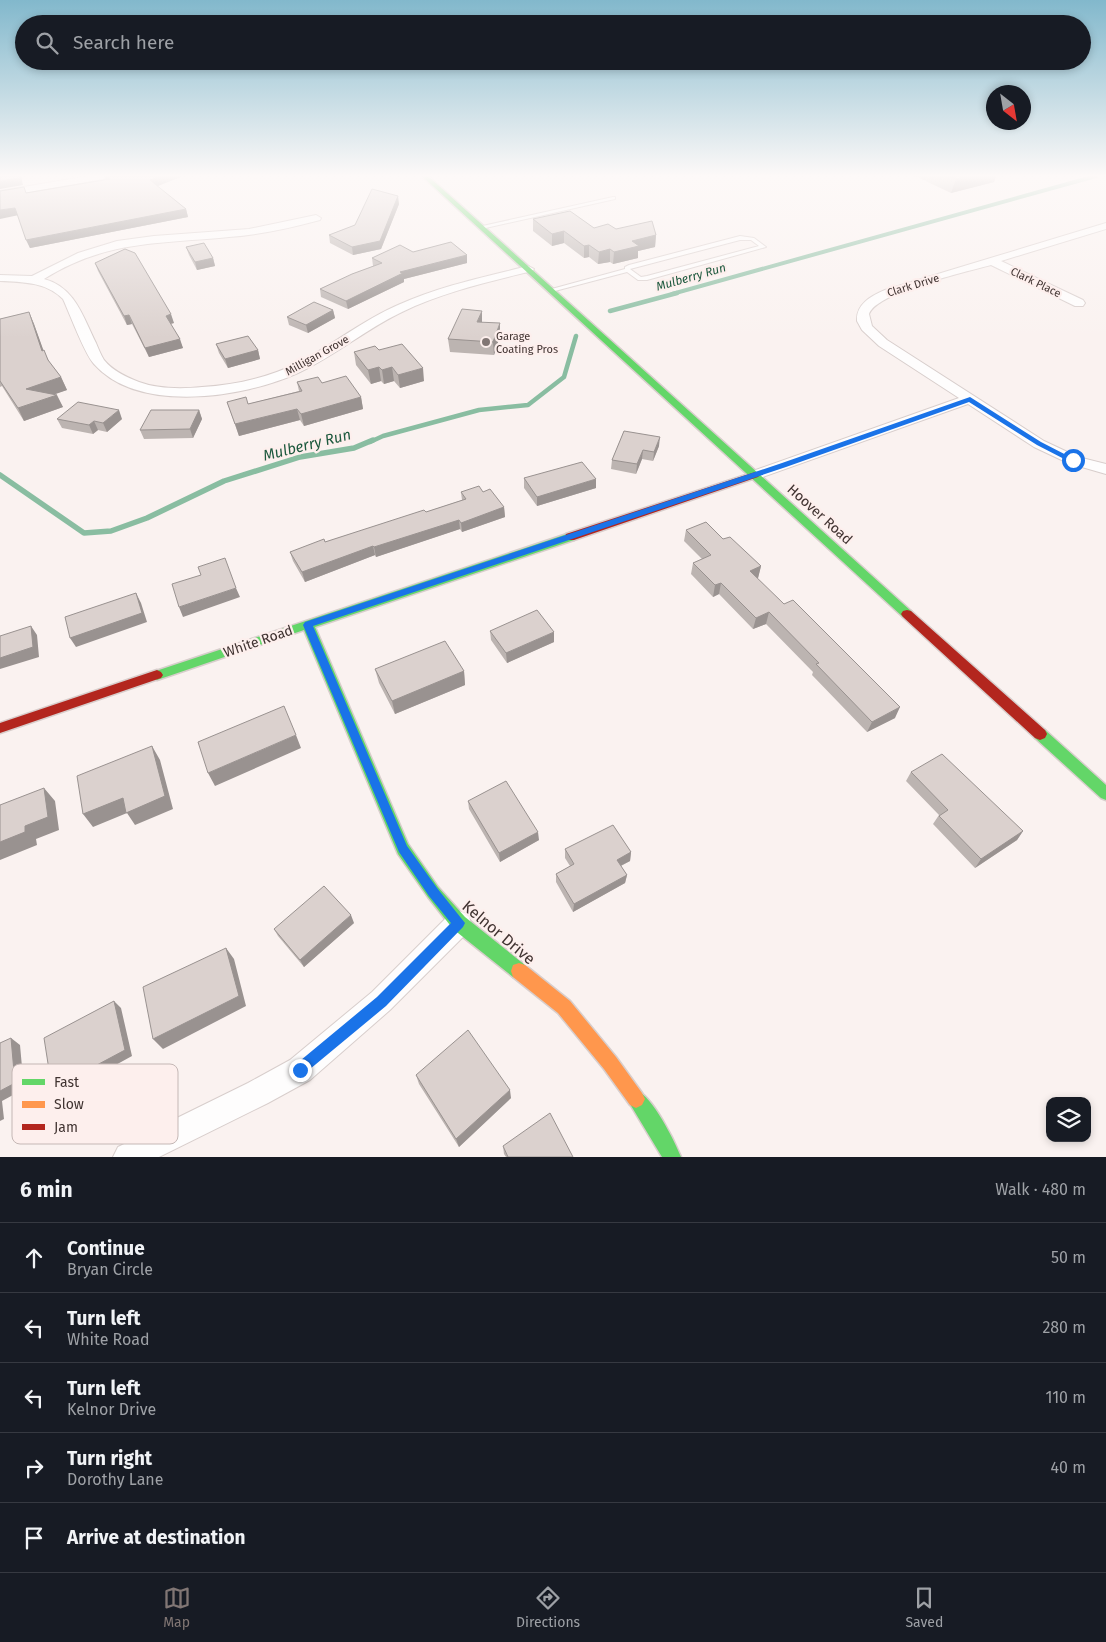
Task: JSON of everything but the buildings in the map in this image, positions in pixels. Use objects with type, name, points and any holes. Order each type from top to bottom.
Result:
[{"type":"main road","name":"Hoover Road","points":[[484,230],[1106,794]]},
{"type":"main road","name":"White Road","points":[[0,728],[755,475]]},
{"type":"main road","name":"Kelnor Drive","points":[[308,625],[403,849],[433,892],[459,923],[564,1007],[610,1063],[650,1118],[672,1157]]},
{"type":"street","points":[[34,280],[81,255],[119,244],[259,230]]},
{"type":"street","name":"Clark Drive","points":[[970,399],[875,337],[864,324],[863,310],[869,302],[890,292],[1093,230]]},
{"type":"street","name":"Clark Place","points":[[992,261],[1079,302]]},
{"type":"street","name":"Milligan Grove","points":[[0,278],[34,280],[46,283],[63,292],[68,298],[98,361],[104,369],[114,376],[148,388],[190,392],[226,389],[276,377],[314,359],[372,322],[399,308],[434,294],[528,269]]},
{"type":"street","points":[[970,399],[1055,453],[1093,467],[1106,469]]},
{"type":"street","name":"White Road","points":[[755,475],[970,399]]},
{"type":"street","points":[[178,1132],[300,1070],[381,1001],[459,923]]},
{"type":"street","points":[[128,1157],[154,1144]]},
{"type":"lane","points":[[551,290],[628,270],[627,268],[631,266],[740,238],[752,239],[763,247],[647,278],[640,279],[628,270]]},
{"type":"waterway","name":"Mulberry Run","points":[[672,294],[902,230]]},
{"type":"waterway","name":"Mulberry Run","points":[[610,311],[677,293]]},
{"type":"waterway","name":"Mulberry Run","points":[[370,442],[383,436],[479,410],[528,405],[564,377],[576,336]]},
{"type":"waterway","name":"Mulberry Run","points":[[0,475],[84,533],[111,531],[147,518],[224,481],[300,457],[354,448],[373,440]]},
{"type":"traffic: fast","points":[[484,230],[907,614]]},
{"type":"traffic: fast","points":[[157,675],[570,537]]},
{"type":"traffic: fast","points":[[308,625],[403,849],[433,892],[459,923],[519,971]]},
{"type":"traffic: fast","points":[[1040,734],[1106,794]]},
{"type":"traffic: fast","points":[[636,1099],[650,1118],[672,1157]]},
{"type":"traffic: slow","points":[[519,971],[564,1007],[610,1063],[636,1099]]},
{"type":"traffic: jam","points":[[570,537],[755,475]]},
{"type":"traffic: jam","points":[[907,614],[1040,734]]},
{"type":"traffic: jam","points":[[0,728],[157,675]]},
{"type":"place","name":"Garage Coating Pros","points":[[486,342]]},
{"type":"route","points":[[300,1070],[381,1001],[459,923],[433,892],[403,849],[308,625],[784,465],[970,399],[1039,444],[1073,460]]}]
